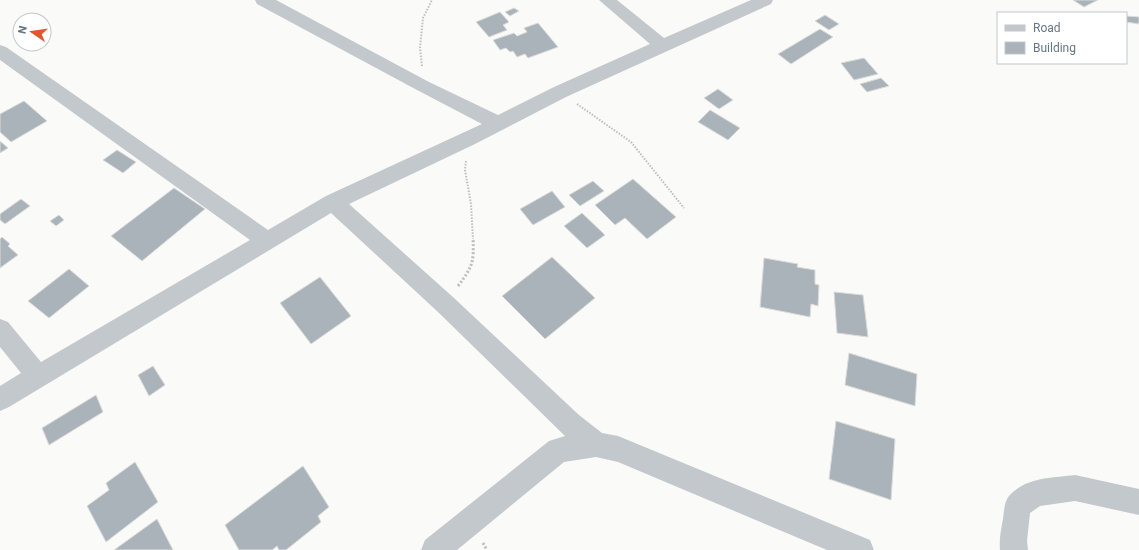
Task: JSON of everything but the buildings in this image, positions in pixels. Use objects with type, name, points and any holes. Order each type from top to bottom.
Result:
[{"type":"street","points":[[263,0],[423,86],[497,123]]},
{"type":"street","points":[[608,0],[662,45]]},
{"type":"street","points":[[0,399],[333,202],[468,139],[560,92],[765,0]]},
{"type":"street","points":[[0,51],[267,241]]},
{"type":"street","points":[[333,202],[448,306],[557,411],[596,444]]},
{"type":"street","points":[[0,329],[38,376]]},
{"type":"street","points":[[545,460],[552,438],[557,411]]},
{"type":"street","points":[[435,550],[558,450],[596,444],[618,449],[860,550]]},
{"type":"street","points":[[1014,550],[1013,541],[1018,506],[1035,493],[1075,488],[1139,502]]},
{"type":"path","points":[[423,86],[420,48],[423,18],[432,0]]},
{"type":"path","points":[[560,92],[632,142],[684,208]]},
{"type":"path","points":[[448,306],[460,282],[469,271],[474,258],[471,204],[465,170],[468,139]]}]
